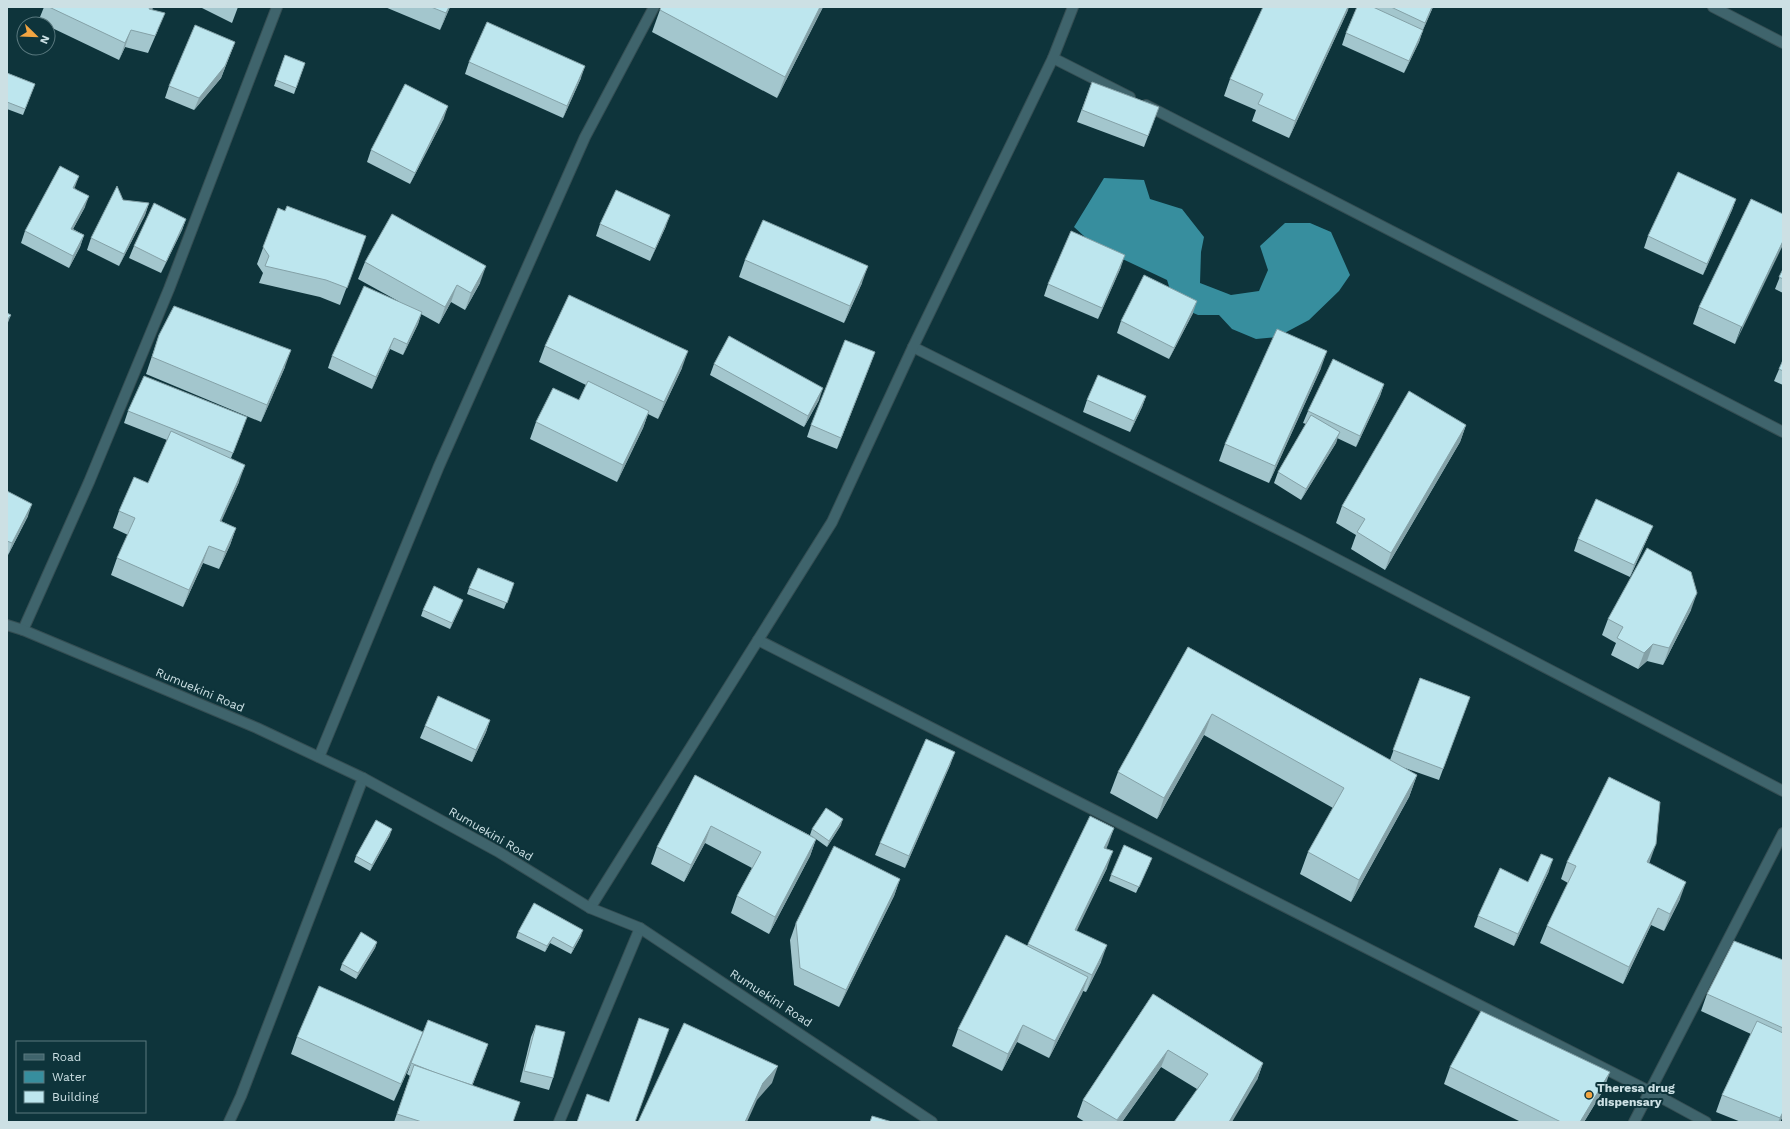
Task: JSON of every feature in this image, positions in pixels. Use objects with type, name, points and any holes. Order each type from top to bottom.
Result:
[{"type":"street","points":[[23,630],[89,482],[169,289],[277,7]]},
{"type":"street","points":[[319,757],[439,466],[585,137],[654,7]]},
{"type":"street","points":[[590,908],[832,522],[913,347],[1053,58],[1073,7]]},
{"type":"street","points":[[1712,7],[1783,43]]},
{"type":"street","points":[[1053,58],[1783,432]]},
{"type":"street","points":[[913,347],[1298,539],[1783,791]]},
{"type":"street","name":"Rumuekini Road","points":[[7,626],[23,630],[257,728],[363,778],[497,851],[590,908],[640,928],[920,1119],[932,1122]]},
{"type":"street","points":[[758,640],[1649,1091],[1706,1122]]},
{"type":"street","points":[[229,1122],[241,1096],[363,778]]},
{"type":"street","points":[[1634,1122],[1783,833]]},
{"type":"street","points":[[559,1122],[640,928]]},
{"type":"water","points":[[1104,178],[1144,180],[1150,199],[1182,209],[1204,237],[1201,252],[1200,283],[1231,295],[1259,291],[1268,270],[1260,246],[1285,223],[1310,223],[1331,232],[1350,275],[1339,291],[1309,320],[1277,337],[1256,339],[1232,329],[1219,315],[1198,315],[1175,305],[1167,280],[1095,246],[1074,227]]},
{"type":"building","points":[[49,7],[150,7],[149,9],[165,13],[155,36],[131,30],[125,43]]},
{"type":"building","points":[[431,7],[449,7],[446,13]]},
{"type":"building","points":[[661,7],[820,7],[785,77],[660,10]]},
{"type":"building","points":[[1263,7],[1348,7],[1295,121],[1258,104],[1263,94],[1230,79]]},
{"type":"building","points":[[1357,7],[1373,7],[1423,30],[1409,61],[1346,33]]},
{"type":"building","points":[[1391,7],[1432,7],[1425,23]]},
{"type":"building","points":[[487,22],[585,66],[567,106],[469,62]]},
{"type":"building","points":[[195,25],[235,42],[225,66],[199,98],[169,86]]},
{"type":"building","points":[[285,55],[305,63],[296,88],[276,80]]},
{"type":"building","points":[[7,73],[35,84],[25,109],[7,102]]},
{"type":"building","points":[[1092,82],[1159,107],[1148,136],[1082,110]]},
{"type":"building","points":[[405,84],[448,106],[415,173],[371,150]]},
{"type":"building","points":[[60,166],[79,176],[73,188],[89,196],[71,229],[84,235],[73,256],[25,231]]},
{"type":"building","points":[[1678,172],[1736,199],[1707,264],[1648,236]]},
{"type":"building","points":[[117,186],[123,200],[149,203],[124,254],[91,238]]},
{"type":"building","points":[[616,190],[670,215],[655,249],[600,224]]},
{"type":"building","points":[[1751,199],[1783,214],[1783,241],[1742,327],[1699,307]]},
{"type":"building","points":[[154,203],[186,219],[166,262],[134,246]]},
{"type":"building","points":[[287,206],[366,236],[347,288],[326,280],[265,266],[269,256],[263,247],[278,208],[285,211]]},
{"type":"building","points":[[392,214],[486,266],[471,293],[457,285],[445,307],[365,262]]},
{"type":"building","points":[[763,220],[868,266],[850,306],[745,260]]},
{"type":"building","points":[[1071,231],[1125,255],[1102,308],[1048,284]]},
{"type":"building","points":[[1783,269],[1783,279],[1779,277]]},
{"type":"building","points":[[1144,275],[1197,301],[1174,348],[1121,321]]},
{"type":"building","points":[[364,286],[422,312],[407,344],[394,338],[376,377],[332,356]]},
{"type":"building","points":[[569,295],[688,351],[664,402],[545,346]]},
{"type":"building","points":[[174,306],[291,350],[267,405],[152,357],[159,335]]},
{"type":"building","points":[[7,313],[11,315],[7,320]]},
{"type":"building","points":[[1277,329],[1327,351],[1275,466],[1225,444]]},
{"type":"building","points":[[729,336],[823,388],[808,416],[714,364]]},
{"type":"building","points":[[845,340],[875,352],[841,438],[811,425]]},
{"type":"building","points":[[1333,359],[1384,384],[1360,436],[1308,411]]},
{"type":"building","points":[[1783,360],[1783,371],[1779,369]]},
{"type":"building","points":[[1098,375],[1146,396],[1134,421],[1087,400]]},
{"type":"building","points":[[144,376],[247,417],[233,453],[128,411]]},
{"type":"building","points":[[588,381],[649,411],[623,465],[536,422],[553,388],[579,400]]},
{"type":"building","points":[[1409,391],[1466,425],[1391,553],[1357,532],[1365,519],[1342,506]]},
{"type":"building","points":[[1311,415],[1340,432],[1306,489],[1278,472]]},
{"type":"building","points":[[171,431],[245,465],[220,521],[236,528],[225,552],[209,546],[189,590],[117,558],[135,518],[119,511],[134,477],[148,483]]},
{"type":"building","points":[[7,491],[32,504],[12,543],[7,541]]},
{"type":"building","points":[[1596,499],[1653,526],[1634,565],[1578,539]]},
{"type":"building","points":[[1647,548],[1691,572],[1697,593],[1669,648],[1653,644],[1644,653],[1617,638],[1623,627],[1608,619]]},
{"type":"building","points":[[478,568],[514,583],[507,603],[469,588]]},
{"type":"building","points":[[434,586],[463,600],[452,623],[423,610]]},
{"type":"building","points":[[1188,647],[1417,775],[1359,880],[1308,852],[1344,788],[1212,714],[1164,798],[1118,772]]},
{"type":"building","points":[[1420,678],[1470,697],[1443,769],[1393,750]]},
{"type":"building","points":[[438,696],[490,720],[476,750],[425,726]]},
{"type":"building","points":[[926,739],[955,752],[909,856],[880,843]]},
{"type":"building","points":[[695,775],[816,839],[775,917],[737,896],[761,852],[711,826],[691,865],[657,847]]},
{"type":"building","points":[[1609,777],[1660,802],[1656,844],[1647,862],[1686,882],[1670,914],[1658,908],[1629,967],[1547,926],[1576,866],[1567,862]]},
{"type":"building","points":[[826,808],[843,819],[829,841],[812,829]]},
{"type":"building","points":[[1090,816],[1114,828],[1104,848],[1113,851],[1075,930],[1107,945],[1092,975],[1028,944]]},
{"type":"building","points":[[376,820],[392,829],[372,865],[356,856]]},
{"type":"building","points":[[1124,845],[1152,858],[1139,887],[1111,875]]},
{"type":"building","points":[[834,846],[900,879],[846,990],[800,968],[796,923]]},
{"type":"building","points":[[1541,854],[1553,859],[1518,934],[1478,916],[1500,868],[1528,882]]},
{"type":"building","points":[[534,903],[583,930],[573,948],[553,937],[547,946],[518,932]]},
{"type":"building","points":[[361,932],[377,942],[358,973],[342,964]]},
{"type":"building","points":[[1006,935],[1088,977],[1055,1041],[1023,1025],[1008,1054],[958,1029]]},
{"type":"building","points":[[1734,941],[1783,960],[1783,1028],[1707,994]]},
{"type":"building","points":[[319,986],[423,1032],[401,1084],[297,1037]]},
{"type":"building","points":[[1153,994],[1263,1063],[1229,1122],[1174,1122],[1208,1074],[1168,1050],[1117,1120],[1083,1100]]},
{"type":"building","points":[[1481,1011],[1610,1072],[1580,1122],[1561,1122],[1450,1067]]},
{"type":"building","points":[[639,1018],[669,1029],[635,1122],[577,1122],[587,1094],[609,1102]]},
{"type":"building","points":[[428,1020],[488,1044],[472,1085],[411,1063]]},
{"type":"building","points":[[1757,1021],[1783,1033],[1783,1112],[1780,1118],[1722,1095]]},
{"type":"building","points":[[684,1023],[778,1066],[763,1083],[745,1122],[638,1122]]},
{"type":"building","points":[[536,1025],[565,1032],[553,1078],[524,1071]]},
{"type":"building","points":[[414,1065],[520,1102],[513,1122],[422,1122],[397,1114]]},
{"type":"building","points":[[872,1116],[892,1122],[870,1122]]},
{"type":"place","name":"Theresa drug dispensary","points":[[1589,1095]]}]
